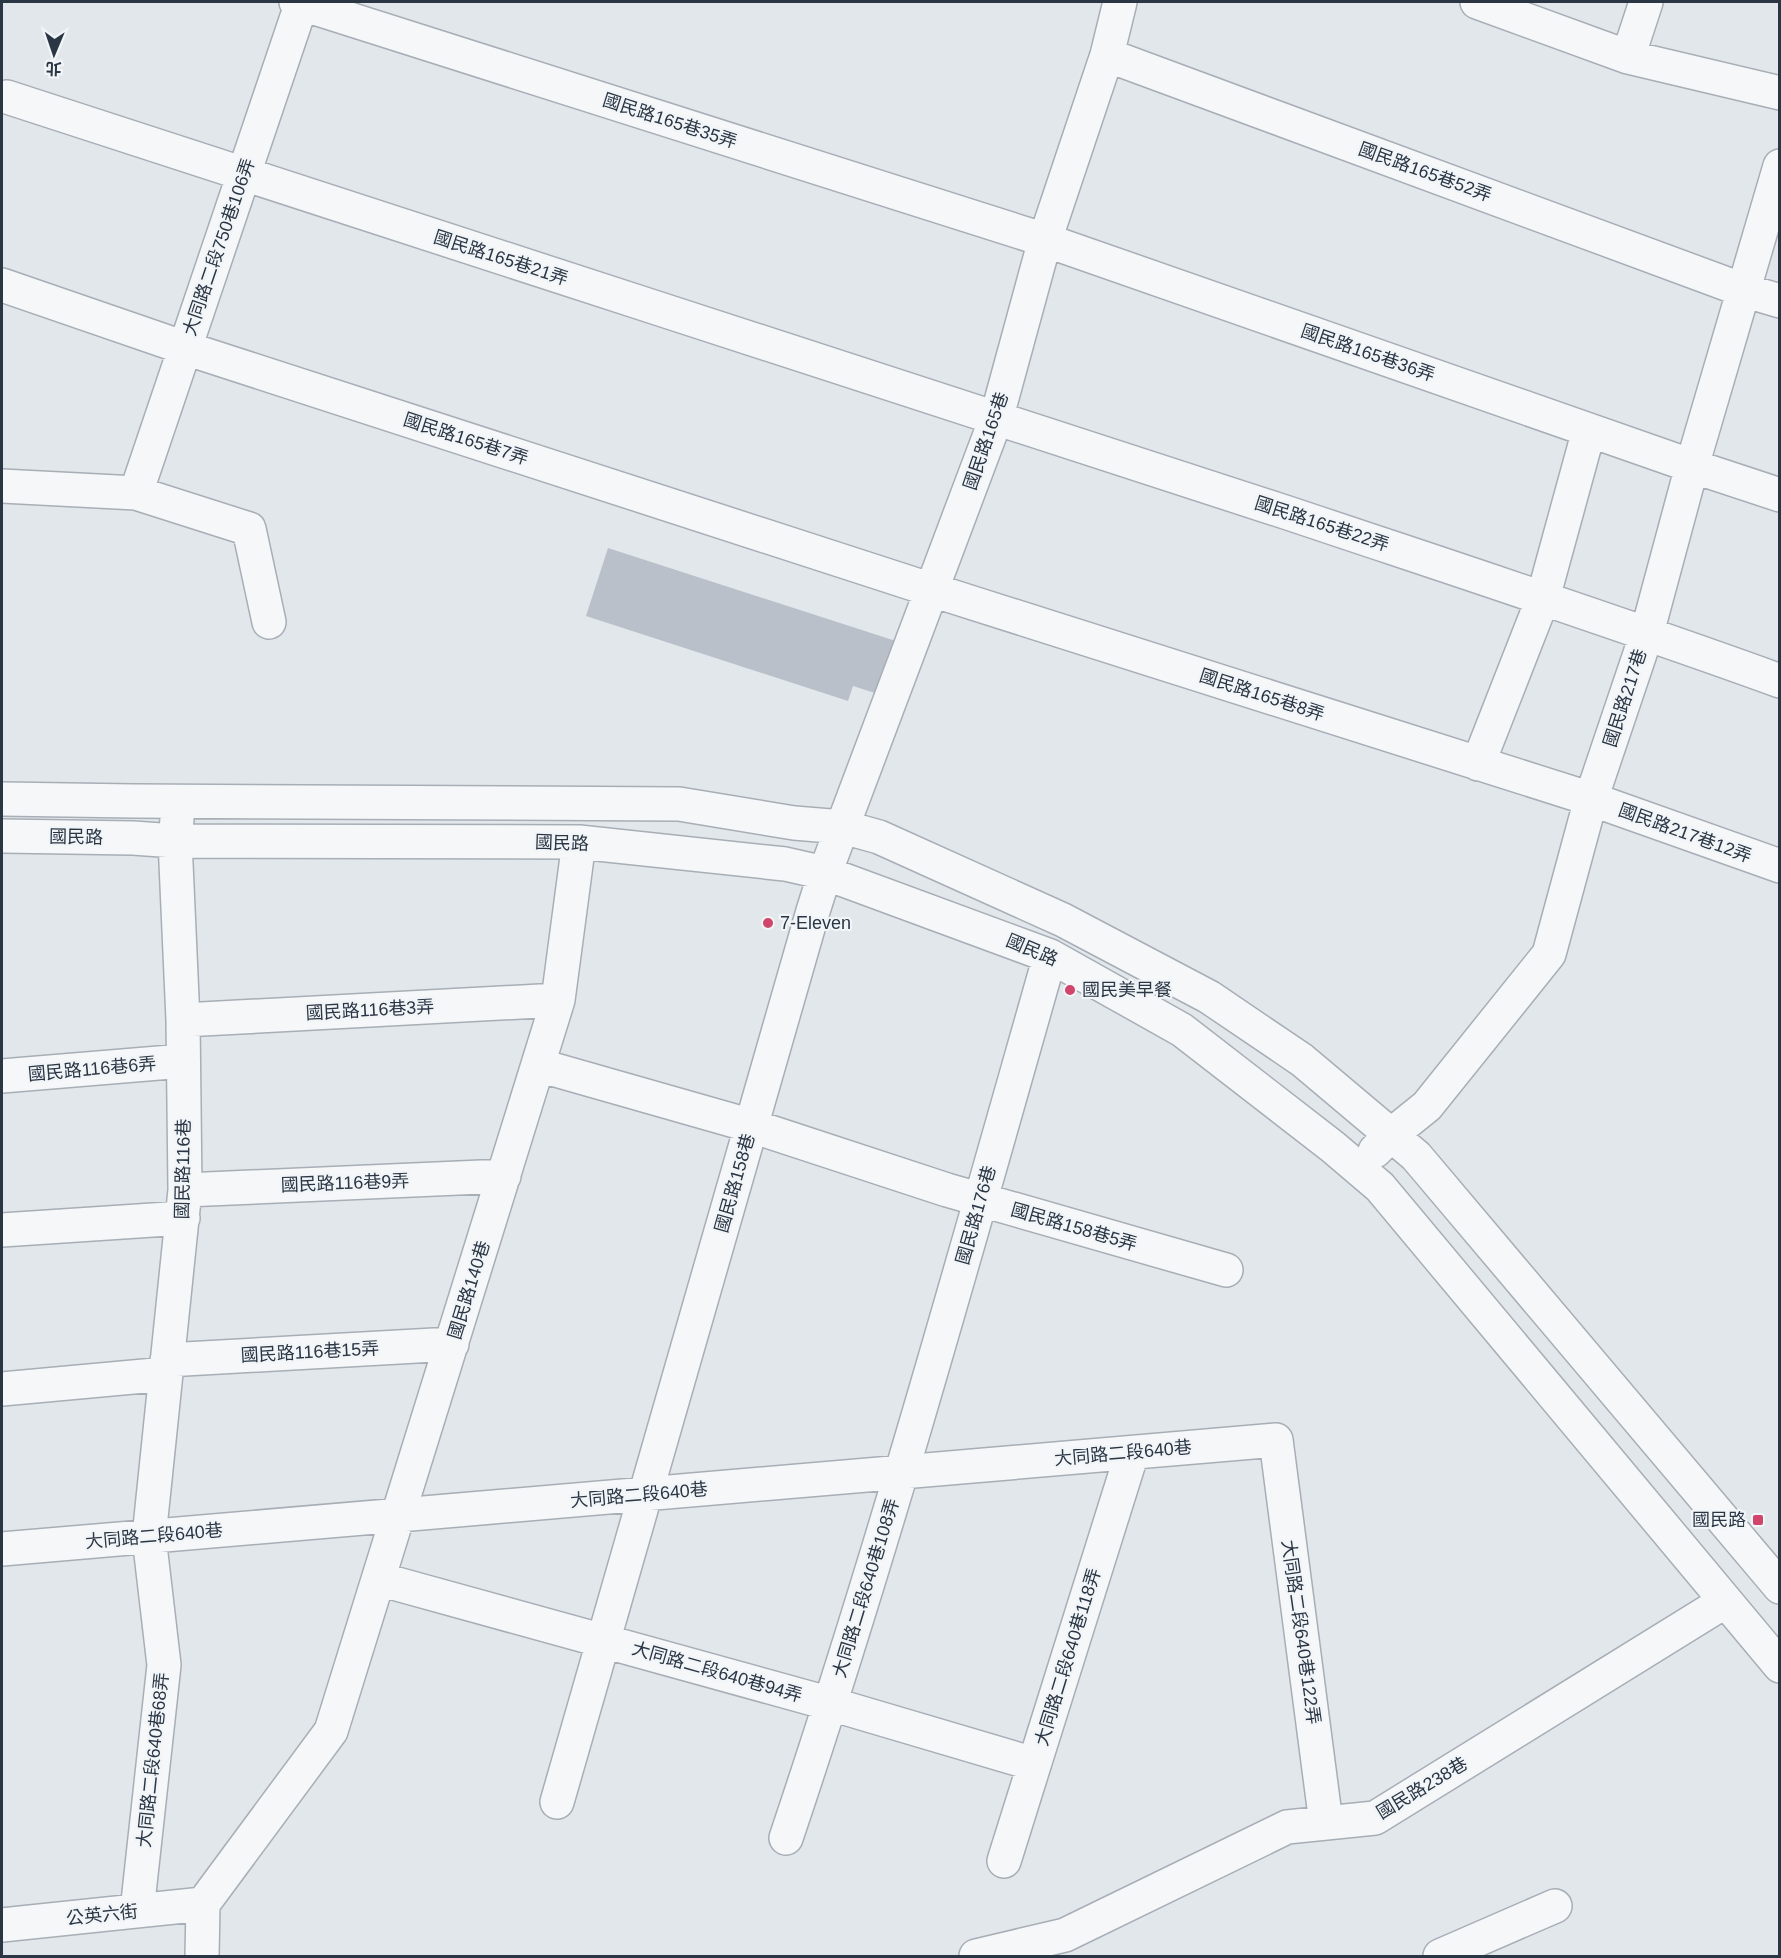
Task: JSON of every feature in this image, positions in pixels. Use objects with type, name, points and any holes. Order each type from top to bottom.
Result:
[{"type":"street","name":"大同路二段750巷106弄","points":[[136,493],[300,2]]},
{"type":"street","name":"國民路165巷35弄","points":[[300,2],[1045,240]]},
{"type":"street","name":"國民路165巷","points":[[825,873],[997,416],[1045,240],[1107,55],[1120,2]]},
{"type":"street","points":[[1477,2],[1628,57],[1779,93]]},
{"type":"street","points":[[1628,57],[1646,2]]},
{"type":"street","name":"國民路165巷52弄","points":[[1107,55],[1743,290],[1779,301]]},
{"type":"street","name":"國民路165巷21弄","points":[[7,97],[243,175],[997,416]]},
{"type":"street","name":"國民路217巷","points":[[1359,1167],[1390,1136],[1427,1106],[1549,954],[1591,799],[1647,633],[1692,466],[1779,166]]},
{"type":"street","name":"國民路165巷36弄","points":[[1045,240],[1779,495]]},
{"type":"street","name":"國民路165巷7弄","points":[[2,285],[185,348],[932,590]]},
{"type":"street","name":"國民路165巷22弄","points":[[997,416],[1647,633],[1779,681]]},
{"type":"street","points":[[1479,764],[1542,598],[1589,430]]},
{"type":"street","points":[[2,486],[136,493],[249,529],[269,622]]},
{"type":"street","name":"國民路165巷8弄","points":[[932,590],[1591,799]]},
{"type":"street","name":"國民路","points":[[2,799],[679,804],[794,823],[843,827],[879,837],[1063,920],[1209,997],[1302,1060],[1416,1156],[1779,1587]]},
{"type":"street","name":"國民路217巷12弄","points":[[1591,799],[1779,866]]},
{"type":"street","name":"國民路116巷","points":[[148,1537],[184,1204],[183,1020],[175,842],[178,800]]},
{"type":"street","name":"國民路","points":[[2,836],[133,838],[175,842],[579,843],[785,864],[825,873],[1050,956],[1182,1030],[1359,1167],[1380,1187],[1779,1666]]},
{"type":"street","name":"國民路140巷","points":[[203,1904],[331,1731],[558,1000],[579,843]]},
{"type":"street","name":"國民路158巷","points":[[644,1494],[825,873]]},
{"type":"street","name":"國民路176巷","points":[[900,1473],[1050,956]]},
{"type":"street","name":"國民路116巷3弄","points":[[183,1020],[558,1000]]},
{"type":"street","name":"國民路116巷6弄","points":[[2,1077],[183,1061]]},
{"type":"street","points":[[538,1065],[752,1126]]},
{"type":"street","name":"國民路158巷5弄","points":[[752,1126],[981,1200],[1226,1270]]},
{"type":"street","name":"國民路116巷9弄","points":[[2,1230],[184,1204],[504,1176]]},
{"type":"street","name":"國民路116巷15弄","points":[[2,1389],[167,1367],[452,1344]]},
{"type":"street","name":"大同路二段640巷","points":[[2,1549],[1276,1440]]},
{"type":"street","name":"大同路二段640巷122弄","points":[[1276,1440],[1326,1823]]},
{"type":"street","name":"大同路二段640巷118弄","points":[[1004,1861],[1132,1453]]},
{"type":"street","name":"大同路二段640巷108弄","points":[[786,1838],[831,1704],[900,1473]]},
{"type":"street","points":[[557,1802],[644,1494]]},
{"type":"street","name":"大同路二段640巷68弄","points":[[137,1911],[164,1665],[148,1537]]},
{"type":"street","name":"大同路二段640巷94弄","points":[[379,1579],[831,1704]]},
{"type":"street","name":"國民路238巷","points":[[975,1956],[1070,1946],[1287,1827],[1375,1818],[1724,1602]]},
{"type":"street","points":[[831,1704],[1034,1764]]},
{"type":"street","points":[[202,1956],[203,1904]]},
{"type":"street","name":"公英六街","points":[[2,1925],[203,1904]]},
{"type":"street","points":[[1440,1956],[1555,1906]]},
{"type":"building","points":[[608,548],[902,643],[884,696],[853,686],[848,701],[586,616]]},
{"type":"place","name":"7-Eleven","points":[[768,923]]},
{"type":"place","name":"國民美早餐","points":[[1070,990]]},
{"type":"place","name":"國民路","points":[[1758,1520]]}]
